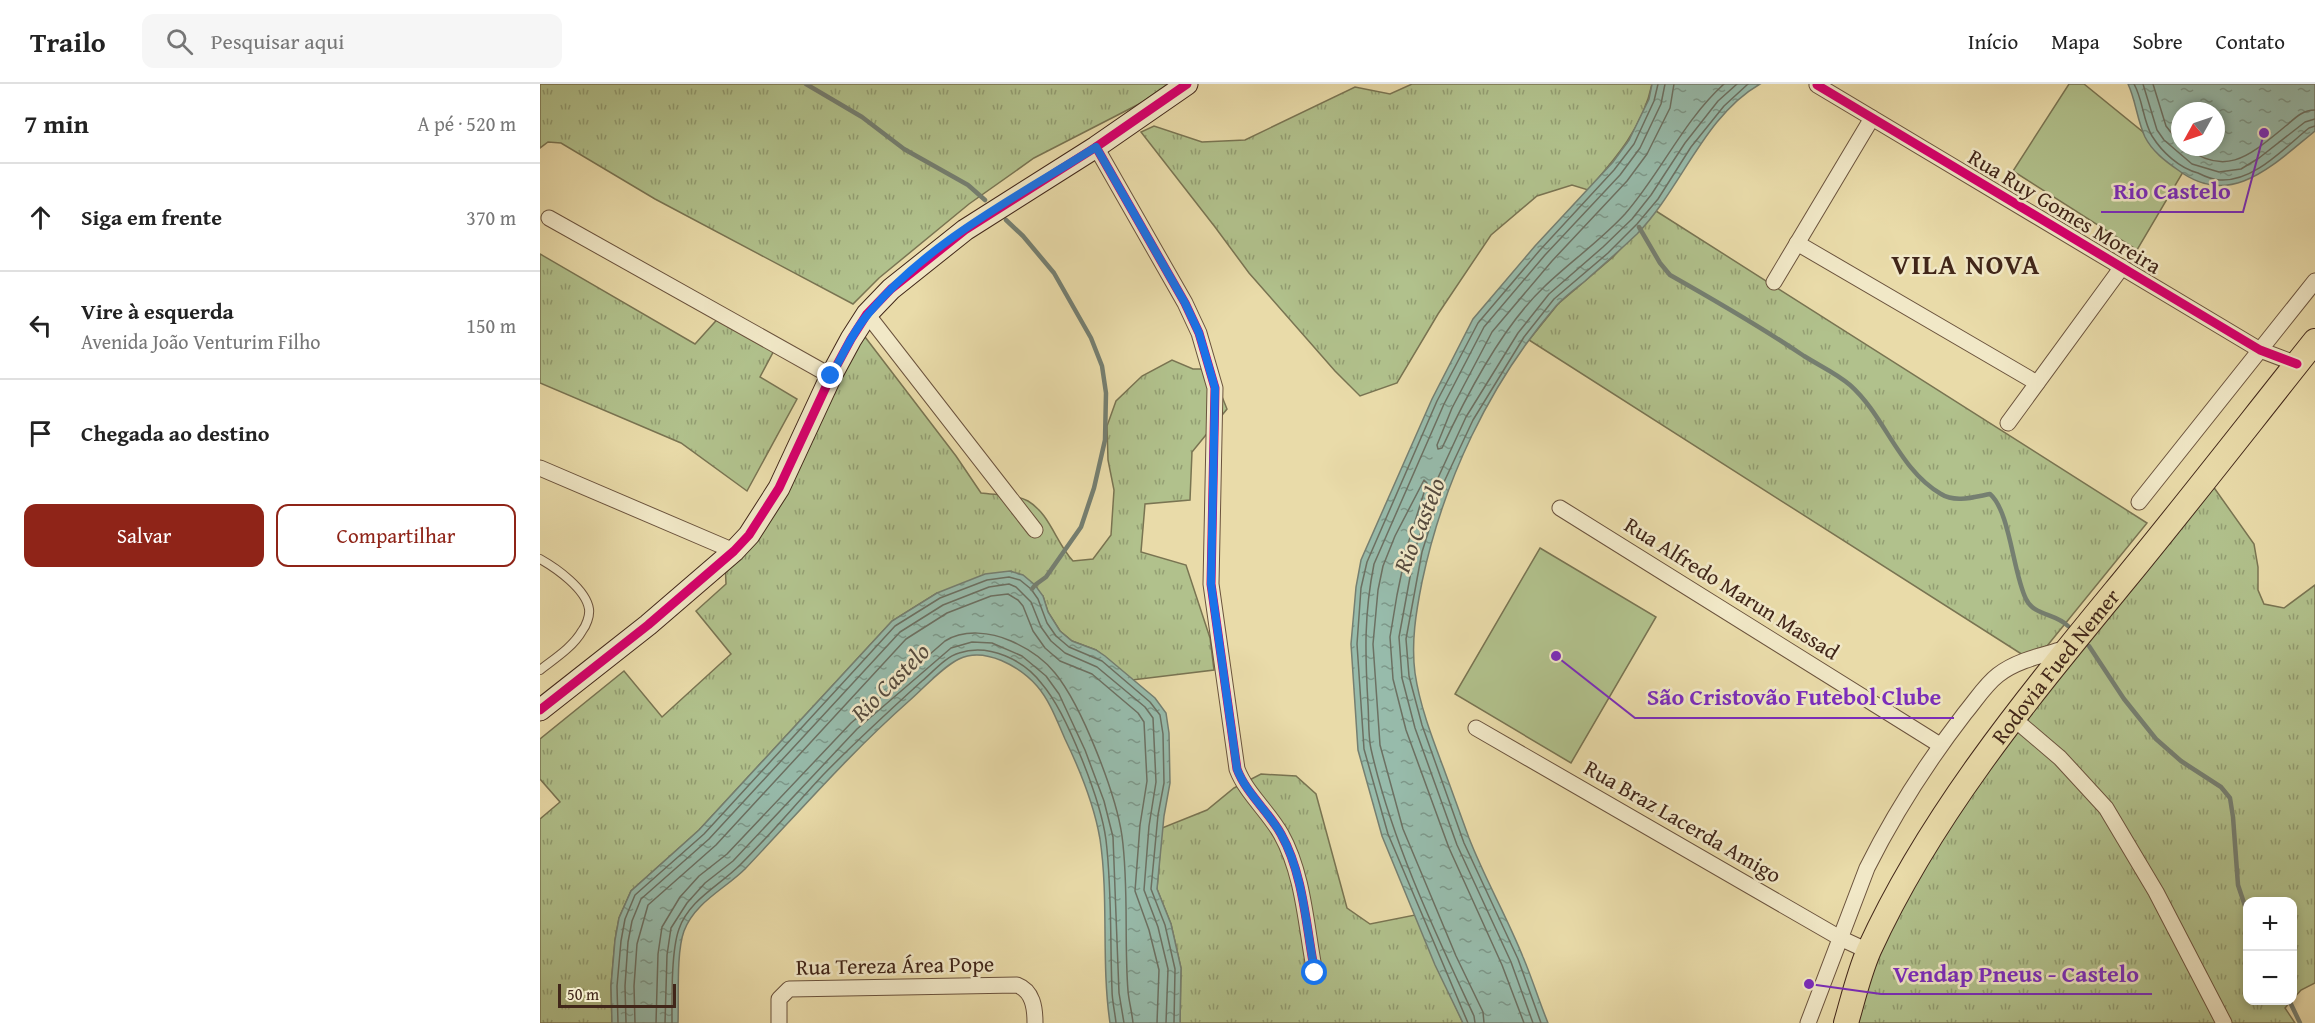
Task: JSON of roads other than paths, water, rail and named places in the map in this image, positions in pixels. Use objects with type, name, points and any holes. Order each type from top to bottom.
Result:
[{"type":"main road","name":"Rodovia Fued Nemer","points":[[1846,1023],[1868,951],[1935,828],[2013,718],[2315,341]]},
{"type":"street","points":[[540,710],[648,625],[734,551],[760,519],[779,488],[831,376],[867,314],[891,289],[938,249],[965,230],[1096,147],[1187,84]]},
{"type":"street","name":"Rua Ruy Gomes Moreira","points":[[1817,85],[2260,350],[2297,364]]},
{"type":"street","points":[[1774,282],[1872,118]]},
{"type":"street","points":[[1096,147],[1185,303],[1199,333],[1215,388],[1211,584],[1237,769],[1242,781],[1262,806],[1288,848],[1300,891],[1315,973]]},
{"type":"street","points":[[549,218],[831,376]]},
{"type":"street","points":[[1797,243],[2037,383]]},
{"type":"street","points":[[2008,423],[2122,267]]},
{"type":"street","points":[[2139,502],[2315,280]]},
{"type":"street","points":[[867,314],[1035,530]]},
{"type":"street","points":[[540,468],[734,551]]},
{"type":"street","name":"Rua Alfredo Marun Massad","points":[[1560,508],[1940,745]]},
{"type":"street","points":[[1808,1023],[1867,868],[1940,745],[1984,689],[1999,675],[2016,664],[2068,648]]},
{"type":"street","points":[[2013,718],[2060,758],[2106,808],[2170,918],[2224,1023]]},
{"type":"street","name":"Rua Braz Lacerda Amigo","points":[[1476,728],[1840,938],[1868,951]]},
{"type":"street","name":"Rua Tereza Área Pope","points":[[779,1023],[779,999],[789,989],[1017,985],[1026,990],[1030,996],[1035,1013],[1035,1023]]},
{"type":"lane","points":[[540,558],[571,582],[583,595],[589,609],[581,634],[540,670]]},
{"type":"water","name":"Rio Castelo","points":[[1652,84],[1760,84],[1740,98],[1723,115],[1653,216],[1631,240],[1556,306],[1510,368],[1490,401],[1456,471],[1442,508],[1422,582],[1416,616],[1414,650],[1417,686],[1424,711],[1469,838],[1517,942],[1548,1023],[1463,1023],[1435,965],[1382,836],[1358,750],[1351,644],[1361,560],[1432,399],[1473,319],[1535,246],[1613,162],[1629,140],[1649,99]]},
{"type":"water","points":[[2128,84],[2315,84],[2315,131],[2268,168],[2251,178],[2234,184],[2216,185],[2197,181],[2173,167],[2155,151],[2142,131]]},
{"type":"water","name":"Rio Castelo","points":[[1010,571],[1023,575],[1035,585],[1060,631],[1072,641],[1105,656],[1155,698],[1166,713],[1169,733],[1170,783],[1164,816],[1157,889],[1171,924],[1181,968],[1180,1023],[1110,1023],[1106,977],[1103,862],[1100,839],[1086,787],[1053,711],[1037,686],[1021,672],[1001,660],[980,655],[959,659],[933,678],[845,762],[745,869],[695,912],[681,940],[678,1023],[612,1023],[611,986],[615,940],[619,918],[631,891],[699,830],[892,621],[937,593],[985,574]]},
{"type":"waterway","points":[[806,84],[862,117],[904,149],[968,185],[985,200]]},
{"type":"waterway","points":[[1006,220],[1023,236],[1054,273],[1091,338],[1102,366],[1106,393],[1105,440],[1094,488],[1081,527],[1046,577],[1032,589]]},
{"type":"waterway","points":[[1639,227],[1660,263],[1670,275],[1755,324],[1850,385],[1873,412],[1903,457],[1926,484],[1946,497],[1952,498],[1990,494],[1997,502],[2007,528],[2026,599],[2034,609],[2068,626]]},
{"type":"waterway","points":[[2089,646],[2124,699],[2156,739],[2181,761],[2221,787],[2230,798],[2238,885],[2243,900]]},
{"type":"waterway","points":[[2291,1005],[2300,1023]]},
{"type":"place","name":"Rio Castelo","points":[[2264,133]]},
{"type":"place","name":"São Cristovão Futebol Clube","points":[[1556,656]]},
{"type":"place","name":"Vendap Pneus - Castelo","points":[[1809,984]]},
{"type":"district","name":"VILA NOVA","points":[[1966,263]]}]
